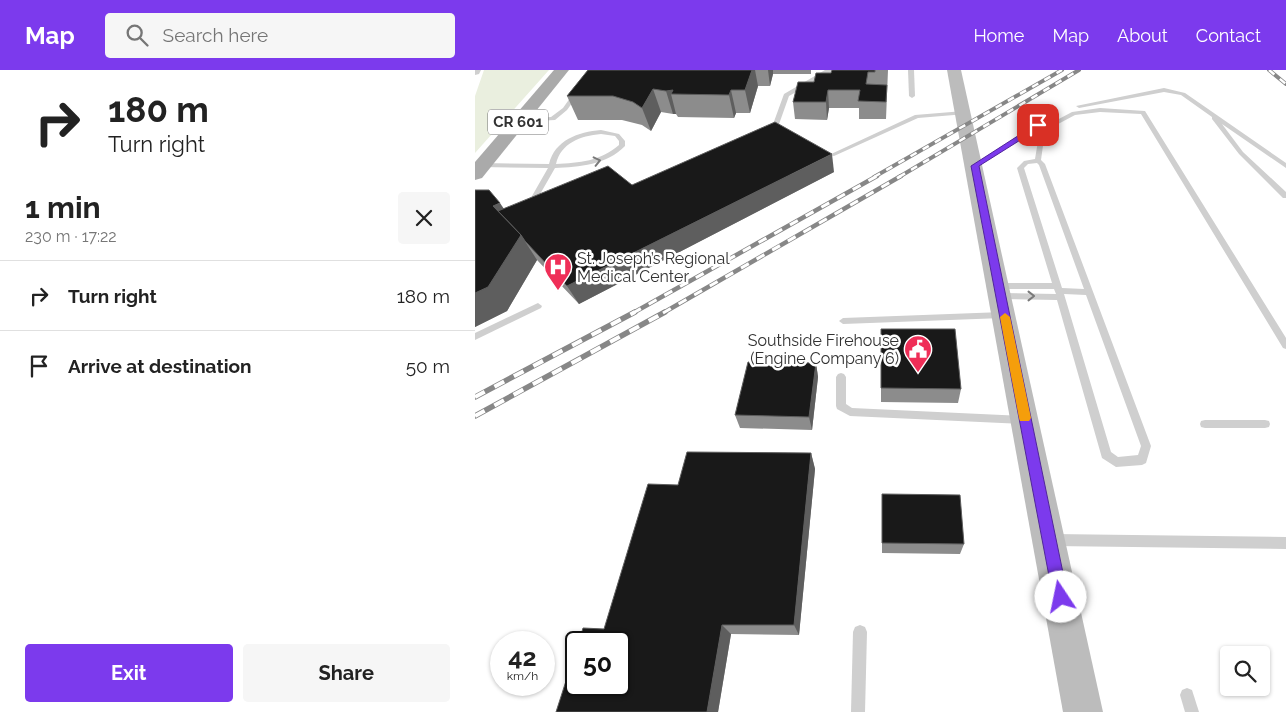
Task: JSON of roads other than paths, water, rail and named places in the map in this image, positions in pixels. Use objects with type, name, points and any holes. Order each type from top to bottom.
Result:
[{"type":"main road","name":"CR 601","points":[[477,168],[562,70]]},
{"type":"main road","points":[[954,70],[975,166],[1083,712]]},
{"type":"lane","points":[[519,121],[553,119],[565,109],[593,70]]},
{"type":"lane","points":[[775,128],[786,95],[805,87],[828,72],[828,70]]},
{"type":"lane","points":[[911,70],[912,96]]},
{"type":"lane","points":[[975,166],[1038,125],[1074,107],[1164,90],[1183,94],[1286,166]]},
{"type":"lane","points":[[1038,161],[1041,130],[1074,113],[1100,110],[1143,112],[1286,346]]},
{"type":"lane","points":[[1207,110],[1241,153],[1286,196]]},
{"type":"lane","points":[[832,155],[917,116],[964,114]]},
{"type":"lane","points":[[477,168],[553,165],[591,163],[606,159],[617,153],[622,146],[622,141],[617,135],[610,132],[584,135],[571,140],[561,148],[555,156],[553,165],[531,206],[534,211]]},
{"type":"lane","points":[[1038,161],[1042,164],[1146,446],[1142,460],[1116,462],[1106,455],[1059,291],[1021,168],[1026,162],[1038,161]]},
{"type":"lane","points":[[843,321],[1059,291],[1090,292]]},
{"type":"lane","points":[[475,337],[538,306]]},
{"type":"lane","points":[[841,377],[841,406],[850,412],[1025,420]]},
{"type":"lane","points":[[1205,424],[1265,424]]},
{"type":"lane","points":[[1049,540],[1286,543]]},
{"type":"lane","points":[[858,712],[860,632]]},
{"type":"lane","points":[[1187,695],[1192,712]]},
{"type":"railway","points":[[874,177],[1062,70]]},
{"type":"railway","points":[[899,177],[1079,70]]},
{"type":"railway","points":[[1269,70],[1286,84]]},
{"type":"railway","points":[[633,313],[877,176]]},
{"type":"railway","points":[[663,313],[901,176]]},
{"type":"railway","points":[[475,397],[635,312]]},
{"type":"railway","points":[[475,416],[665,312]]},
{"type":"place","name":"St. Joseph’s Regional Medical Center","points":[[558,291]]},
{"type":"place","name":"Southside Firehouse (Engine Company 6)","points":[[918,373]]}]
